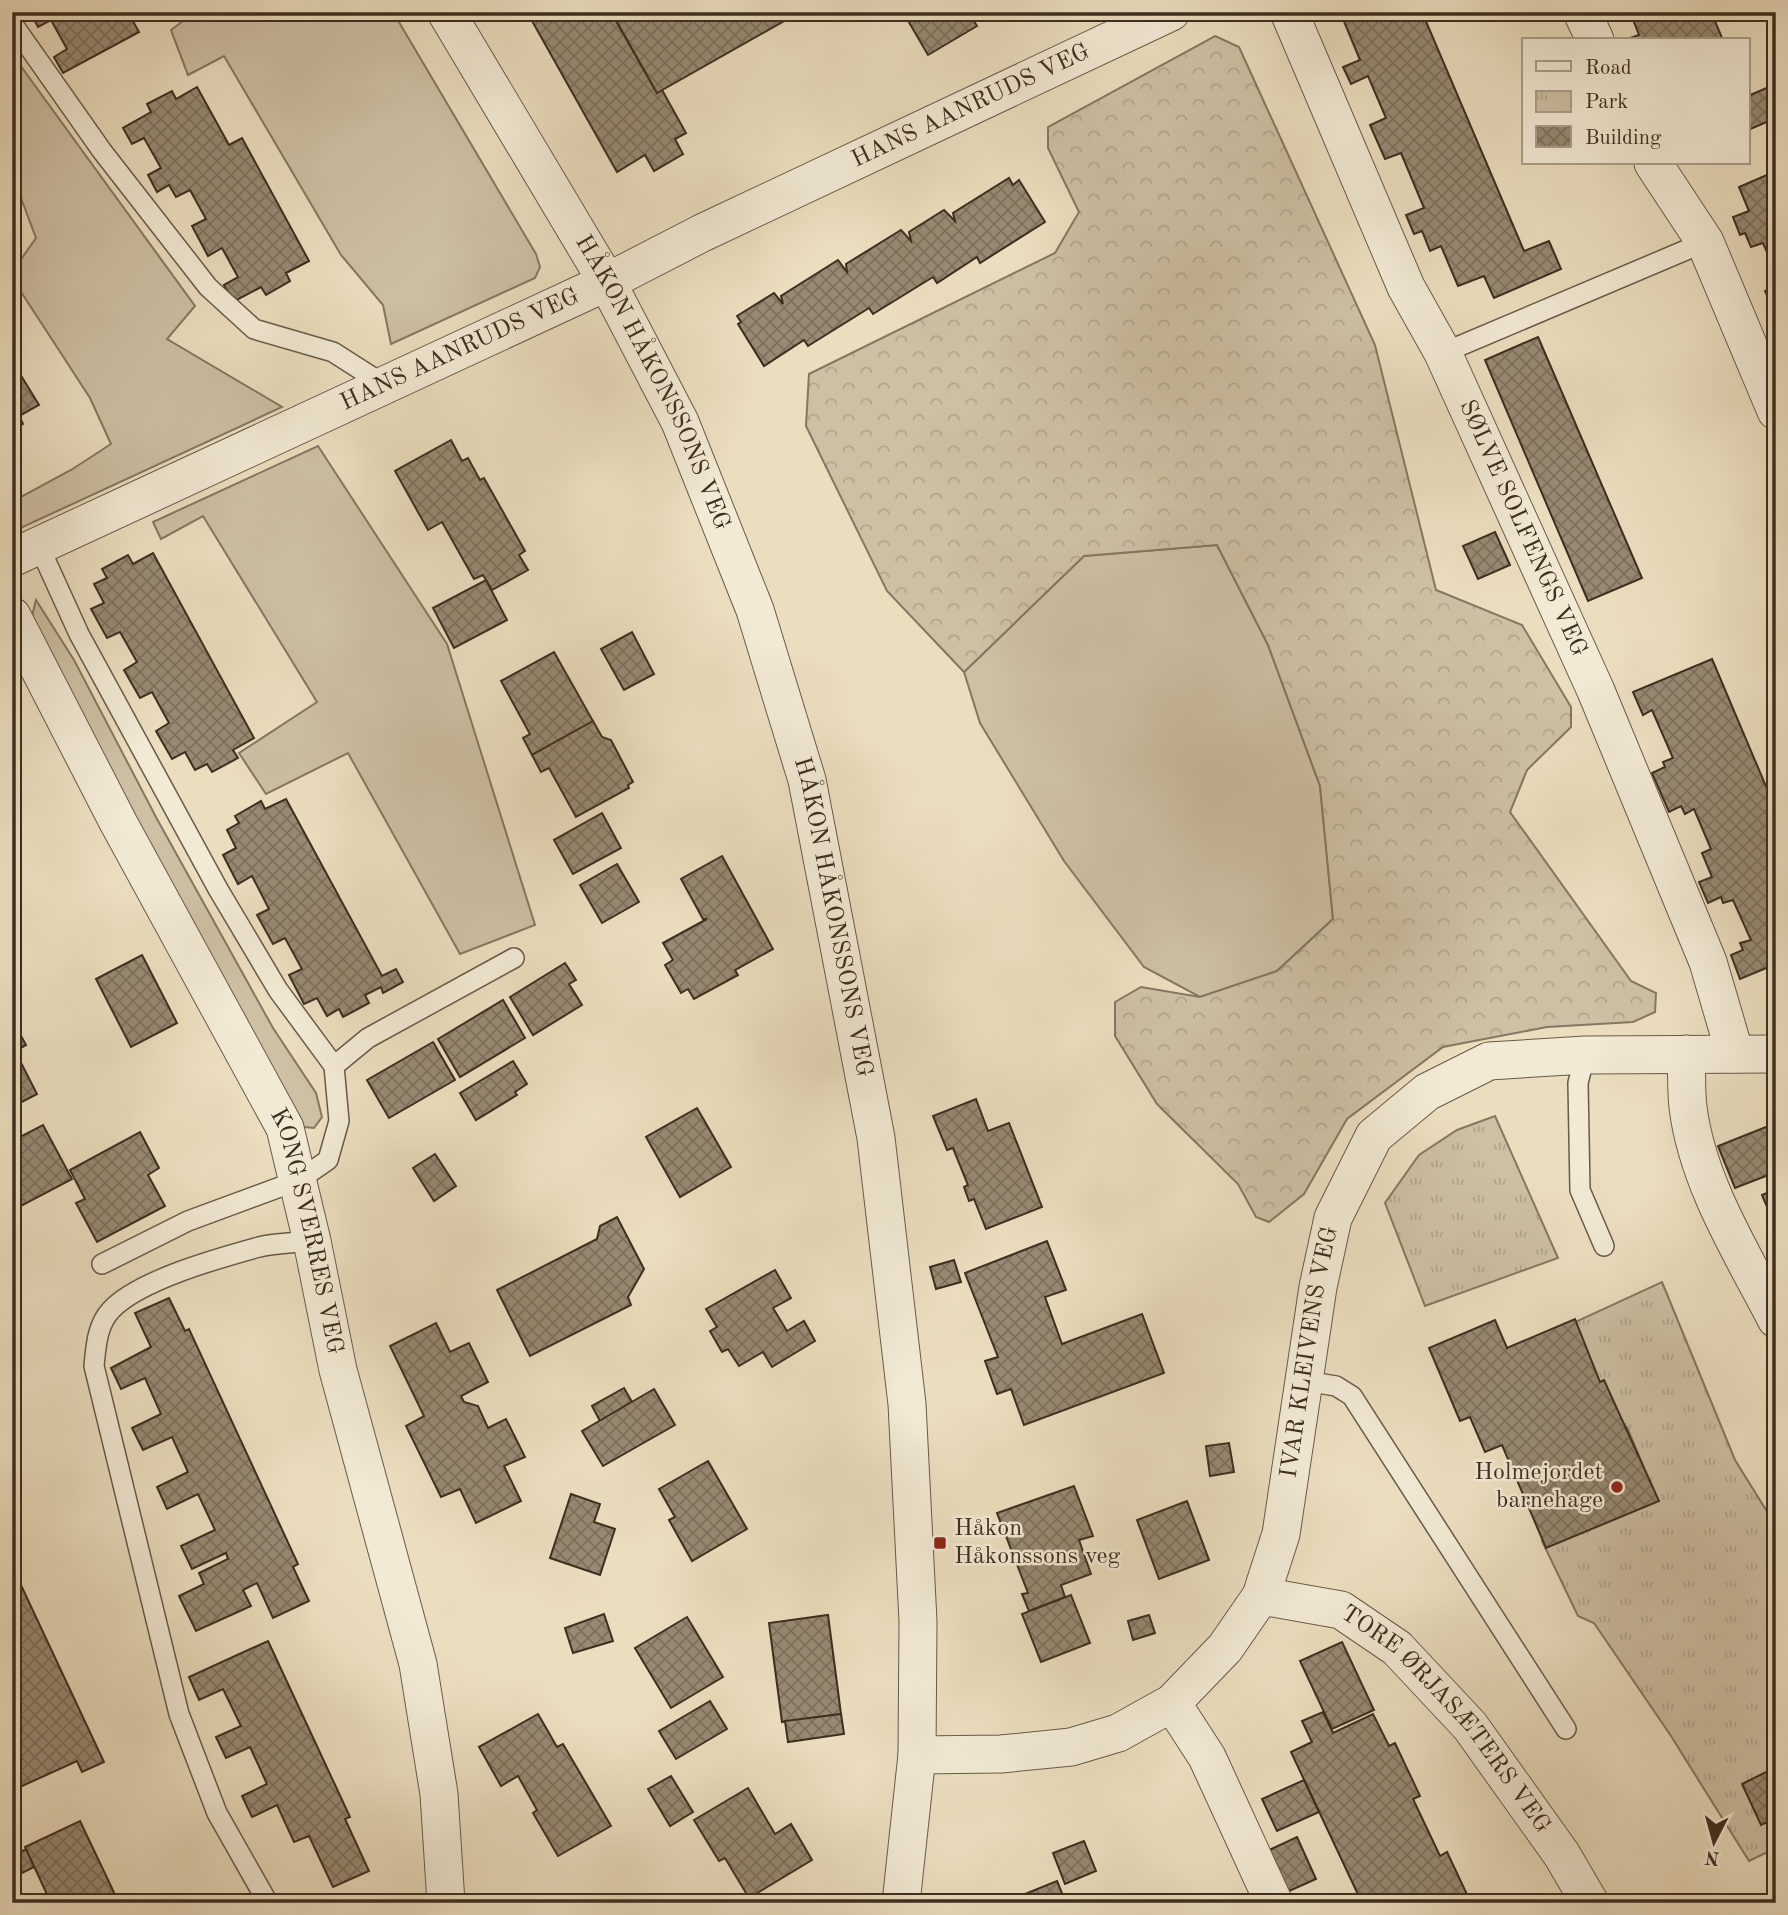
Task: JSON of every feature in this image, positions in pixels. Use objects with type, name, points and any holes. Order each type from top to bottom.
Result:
[{"type":"street","name":"HÅKON HÅKONSSONS VEG","points":[[446,12],[607,282],[680,422],[755,610],[807,780],[876,1138],[906,1392],[918,1621],[917,1755],[901,1903]]},
{"type":"street","name":"HANS AANRUDS VEG","points":[[26,552],[607,282],[702,233],[1171,12]]},
{"type":"street","name":"SØLVE SOLFENGS VEG","points":[[1289,12],[1406,287],[1444,353],[1602,704],[1708,962],[1735,1054]]},
{"type":"street","points":[[1583,12],[1593,38]]},
{"type":"street","points":[[1654,164],[1705,242],[1776,411]]},
{"type":"street","name":"KONG SVERRES VEG","points":[[12,616],[118,822],[285,1128],[313,1241],[338,1370],[418,1664],[439,1794],[446,1903]]},
{"type":"street","points":[[1686,1054],[1688,1107],[1697,1148],[1724,1219],[1776,1319]]},
{"type":"street","name":"IVAR KLEIVENS VEG","points":[[917,1755],[1001,1754],[1071,1746],[1118,1733],[1172,1703],[1225,1648],[1261,1596],[1281,1534],[1328,1236],[1344,1194],[1374,1136],[1427,1092],[1489,1061],[1585,1055],[1776,1054]]},
{"type":"street","name":"TORE ØRJASÆTERS VEG","points":[[1261,1596],[1341,1609],[1397,1648],[1470,1726],[1562,1855],[1590,1903]]},
{"type":"street","points":[[1172,1703],[1208,1757],[1274,1903]]},
{"type":"lane","points":[[12,23],[102,151],[208,287],[254,329],[333,352],[383,384]]},
{"type":"lane","points":[[1444,353],[1705,242]]},
{"type":"lane","points":[[26,552],[79,634],[218,889],[278,990],[334,1066],[339,1121],[328,1160],[299,1180],[188,1221],[102,1264]]},
{"type":"lane","points":[[334,1066],[368,1038],[514,958]]},
{"type":"lane","points":[[1585,1055],[1578,1083],[1580,1190],[1604,1246]]},
{"type":"lane","points":[[268,1903],[217,1813],[179,1714],[94,1366],[97,1336],[110,1311],[135,1293],[177,1275],[261,1247],[313,1241]]},
{"type":"lane","points":[[1304,1381],[1336,1386],[1352,1396],[1566,1729]]},
{"type":"green space","points":[[195,12],[393,12],[536,254],[540,267],[535,278],[391,344],[383,305],[341,255],[224,56],[188,75],[171,30]]},
{"type":"green space","points":[[1215,36],[1239,47],[1375,345],[1436,590],[1522,625],[1571,707],[1571,727],[1527,770],[1510,812],[1631,981],[1656,993],[1655,1012],[1633,1022],[1547,1027],[1443,1047],[1347,1119],[1304,1194],[1269,1222],[1256,1217],[1238,1184],[1157,1104],[1115,1036],[1115,1002],[1141,987],[1200,997],[1277,971],[1333,919],[1320,786],[1268,645],[1217,545],[1084,556],[964,672],[887,591],[806,426],[809,374],[1055,253],[1079,212],[1048,148],[1048,127]]},
{"type":"green space","points":[[12,54],[195,306],[167,339],[282,407],[12,532],[12,506],[17,499],[71,470],[111,444],[90,398],[12,278],[12,272],[36,238],[12,174]]},
{"type":"green space","points":[[318,446],[447,644],[535,925],[460,954],[348,753],[266,794],[239,753],[317,702],[203,516],[161,539],[153,522]]},
{"type":"green space","points":[[1217,545],[1268,645],[1320,786],[1333,919],[1277,971],[1200,997],[1144,967],[1064,861],[980,723],[964,672],[1084,556]]},
{"type":"green space","points":[[36,600],[74,660],[157,819],[273,1028],[316,1093],[322,1117],[314,1128],[304,1127],[197,934],[31,620]]},
{"type":"green space","points":[[1495,1116],[1558,1258],[1425,1306],[1385,1203],[1419,1155],[1457,1130]]},
{"type":"green space","points":[[1662,1282],[1735,1460],[1776,1526],[1776,1848],[1749,1861],[1671,1736],[1594,1623],[1578,1616],[1542,1541],[1655,1494],[1627,1427],[1588,1442],[1573,1323]]},
{"type":"building","points":[[30,12],[128,12],[139,32],[63,73],[54,57],[67,49],[51,20],[38,27]]},
{"type":"building","points":[[527,12],[611,12],[657,93],[662,90],[686,133],[675,139],[683,154],[654,171],[645,155],[617,172]]},
{"type":"building","points":[[634,12],[800,12],[657,93],[617,22]]},
{"type":"building","points":[[903,12],[968,12],[977,26],[928,55]]},
{"type":"building","points":[[1358,12],[1422,12],[1524,251],[1549,241],[1561,269],[1494,298],[1484,276],[1458,286],[1441,246],[1430,251],[1422,231],[1414,234],[1406,215],[1424,208],[1401,153],[1385,159],[1370,125],[1386,118],[1368,76],[1351,84],[1343,67],[1360,60],[1343,19]]},
{"type":"building","points":[[1630,12],[1711,12],[1722,38],[1630,38],[1639,35]]},
{"type":"building","points":[[1771,86],[1776,97],[1776,118],[1750,129],[1750,95]]},
{"type":"building","points":[[197,87],[229,145],[242,138],[309,261],[286,273],[290,281],[266,295],[261,287],[233,302],[224,285],[238,277],[222,248],[208,256],[192,226],[206,219],[190,190],[176,197],[169,185],[157,192],[148,175],[161,168],[144,138],[132,144],[123,128],[151,112],[147,104],[172,91],[176,99]]},
{"type":"building","points":[[1776,171],[1776,273],[1763,243],[1751,247],[1745,233],[1740,235],[1733,217],[1749,211],[1739,187]]},
{"type":"building","points":[[1009,178],[1013,185],[1019,180],[1045,222],[980,263],[977,257],[937,283],[933,277],[873,314],[869,308],[808,346],[804,340],[764,366],[738,324],[741,322],[737,316],[774,293],[783,304],[781,296],[838,260],[847,272],[846,264],[901,230],[911,241],[909,232],[944,210],[955,221],[953,213]]},
{"type":"building","points":[[1776,286],[1776,316],[1765,291]]},
{"type":"building","points":[[1538,337],[1642,578],[1588,601],[1485,360]]},
{"type":"building","points":[[12,361],[39,405],[19,416],[23,424],[12,431]]},
{"type":"building","points":[[451,440],[462,461],[468,458],[480,480],[484,478],[525,551],[519,555],[528,570],[492,590],[483,575],[474,579],[442,522],[428,530],[395,471]]},
{"type":"building","points":[[1495,532],[1510,565],[1478,579],[1463,546]]},
{"type":"building","points":[[153,553],[254,738],[233,750],[238,758],[212,772],[207,764],[195,770],[185,752],[172,759],[156,731],[169,723],[152,692],[140,698],[124,670],[137,662],[120,632],[107,638],[91,609],[104,603],[94,584],[107,578],[102,569],[128,555],[133,564]]},
{"type":"building","points":[[486,580],[507,620],[454,648],[433,608]]},
{"type":"building","points":[[632,632],[654,674],[624,690],[601,649]]},
{"type":"building","points":[[554,652],[593,721],[532,755],[523,738],[530,734],[501,681]]},
{"type":"building","points":[[1712,659],[1776,810],[1776,964],[1740,979],[1731,955],[1743,950],[1740,943],[1751,940],[1733,900],[1723,903],[1721,897],[1708,903],[1699,882],[1712,877],[1702,853],[1711,849],[1694,809],[1685,814],[1681,806],[1669,812],[1652,773],[1665,767],[1663,762],[1673,758],[1652,710],[1643,715],[1633,692]]},
{"type":"building","points":[[593,721],[602,737],[611,740],[633,782],[628,785],[629,788],[576,817],[549,768],[541,772],[532,755]]},
{"type":"building","points":[[286,799],[382,976],[396,969],[403,982],[383,993],[381,987],[365,995],[369,1003],[343,1017],[339,1009],[327,1016],[317,998],[304,1004],[289,975],[302,969],[285,938],[273,944],[257,915],[269,909],[252,876],[238,884],[223,855],[236,848],[227,830],[239,823],[235,816],[261,801],[265,809]]},
{"type":"building","points":[[602,813],[621,848],[573,874],[554,840]]},
{"type":"building","points":[[722,856],[773,949],[735,970],[738,975],[694,999],[688,989],[681,993],[665,965],[673,960],[663,943],[707,919],[703,919],[681,879]]},
{"type":"building","points":[[617,864],[639,902],[602,923],[580,885]]},
{"type":"building","points":[[142,955],[177,1023],[131,1047],[96,979]]},
{"type":"building","points":[[565,963],[576,980],[569,984],[582,1005],[533,1035],[510,997]]},
{"type":"building","points":[[503,1000],[525,1038],[460,1077],[438,1039]]},
{"type":"building","points":[[12,1019],[26,1045],[15,1051],[37,1094],[12,1107]]},
{"type":"building","points":[[433,1042],[455,1080],[389,1118],[367,1080]]},
{"type":"building","points":[[513,1061],[527,1084],[515,1092],[517,1095],[476,1120],[460,1093]]},
{"type":"building","points":[[976,1099],[988,1131],[1009,1123],[1042,1207],[986,1229],[974,1199],[969,1201],[964,1187],[968,1185],[953,1148],[947,1150],[933,1116]]},
{"type":"building","points":[[697,1108],[731,1167],[680,1197],[646,1137]]},
{"type":"building","points":[[1776,1123],[1776,1172],[1735,1188],[1718,1146]]},
{"type":"building","points":[[43,1125],[72,1179],[19,1207],[12,1194],[12,1141]]},
{"type":"building","points":[[140,1132],[159,1168],[148,1175],[165,1206],[97,1242],[76,1203],[85,1199],[70,1170]]},
{"type":"building","points":[[435,1154],[456,1186],[434,1201],[413,1168]]},
{"type":"building","points":[[1776,1189],[1776,1228],[1762,1195]]},
{"type":"building","points":[[617,1217],[644,1269],[628,1297],[631,1305],[530,1356],[497,1290],[597,1239],[600,1226]]},
{"type":"building","points":[[1047,1241],[1066,1290],[1045,1297],[1062,1344],[1142,1314],[1164,1373],[1024,1425],[1011,1389],[997,1394],[985,1361],[998,1357],[965,1273]]},
{"type":"building","points":[[954,1260],[961,1282],[936,1289],[930,1267]]},
{"type":"building","points":[[775,1270],[791,1298],[773,1308],[787,1331],[804,1321],[815,1341],[772,1367],[763,1352],[739,1366],[728,1349],[722,1352],[710,1331],[717,1327],[706,1309]]},
{"type":"building","points":[[169,1298],[185,1331],[189,1329],[298,1564],[293,1567],[309,1601],[273,1618],[257,1583],[243,1590],[251,1606],[196,1631],[179,1596],[204,1584],[199,1573],[228,1559],[226,1553],[192,1569],[181,1546],[215,1530],[198,1494],[167,1509],[157,1487],[188,1472],[172,1437],[143,1450],[132,1428],[161,1414],[145,1378],[121,1389],[111,1368],[151,1347],[135,1313]]},
{"type":"building","points":[[1575,1319],[1600,1382],[1604,1380],[1659,1501],[1546,1548],[1502,1445],[1485,1452],[1470,1417],[1460,1421],[1429,1348],[1495,1320],[1507,1348]]},
{"type":"building","points":[[436,1323],[450,1352],[469,1343],[488,1382],[461,1396],[464,1402],[478,1406],[488,1428],[506,1419],[525,1457],[504,1466],[521,1501],[476,1523],[460,1489],[441,1497],[406,1426],[424,1416],[390,1346]]},
{"type":"building","points":[[624,1388],[632,1402],[600,1421],[592,1406]]},
{"type":"building","points":[[654,1389],[675,1425],[603,1466],[582,1431]]},
{"type":"building","points":[[1229,1443],[1234,1472],[1210,1476],[1206,1446]]},
{"type":"building","points":[[708,1461],[747,1529],[692,1561],[669,1520],[675,1517],[659,1489]]},
{"type":"building","points":[[1074,1486],[1093,1536],[1079,1540],[1091,1574],[1061,1585],[1065,1597],[1029,1611],[1022,1594],[1028,1593],[997,1513]]},
{"type":"building","points":[[571,1494],[600,1504],[594,1522],[615,1529],[600,1575],[550,1558]]},
{"type":"building","points":[[1187,1501],[1209,1560],[1159,1579],[1137,1520]]},
{"type":"building","points":[[12,1566],[104,1762],[82,1772],[77,1761],[20,1787],[12,1772],[12,1719],[15,1718],[12,1712]]},
{"type":"building","points":[[1071,1595],[1090,1643],[1041,1662],[1022,1614]]},
{"type":"building","points":[[604,1614],[613,1641],[573,1653],[565,1628]]},
{"type":"building","points":[[828,1615],[841,1714],[782,1722],[769,1623]]},
{"type":"building","points":[[1149,1615],[1155,1633],[1133,1640],[1128,1621]]},
{"type":"building","points":[[687,1617],[723,1677],[671,1708],[635,1648]]},
{"type":"building","points":[[268,1641],[350,1817],[345,1819],[369,1871],[333,1887],[309,1836],[294,1842],[277,1805],[252,1817],[242,1796],[267,1784],[250,1747],[226,1758],[216,1737],[241,1726],[223,1689],[199,1700],[189,1677]]},
{"type":"building","points":[[1342,1642],[1374,1710],[1332,1729],[1300,1661]]},
{"type":"building","points":[[710,1701],[727,1729],[676,1759],[659,1731]]},
{"type":"building","points":[[1323,1712],[1333,1733],[1373,1714],[1389,1746],[1395,1743],[1420,1796],[1413,1799],[1440,1856],[1447,1852],[1471,1903],[1362,1903],[1291,1752],[1312,1742],[1302,1721]]},
{"type":"building","points":[[538,1714],[557,1747],[563,1744],[611,1826],[558,1856],[533,1813],[537,1810],[518,1776],[501,1786],[479,1747]]},
{"type":"building","points":[[841,1714],[844,1734],[788,1742],[785,1721]]},
{"type":"building","points":[[1770,1770],[1776,1783],[1776,1818],[1761,1825],[1742,1784]]},
{"type":"building","points":[[671,1776],[693,1812],[670,1826],[648,1789]]},
{"type":"building","points":[[1304,1780],[1319,1812],[1277,1831],[1262,1799]]},
{"type":"building","points":[[748,1788],[775,1834],[791,1824],[812,1860],[749,1898],[725,1858],[719,1861],[694,1820]]},
{"type":"building","points":[[80,1821],[119,1903],[51,1903],[25,1847]]},
{"type":"building","points":[[1297,1837],[1316,1879],[1287,1892],[1267,1851]]},
{"type":"building","points":[[1084,1841],[1096,1871],[1065,1884],[1053,1853]]},
{"type":"building","points":[[26,1849],[34,1867],[12,1878],[12,1856]]},
{"type":"building","points":[[1057,1881],[1066,1903],[1003,1903]]},
{"type":"place","name":"Holmejordet barnehage","points":[[1617,1487]]},
{"type":"place","name":"Håkon Håkonssons veg","points":[[940,1543]]}]
